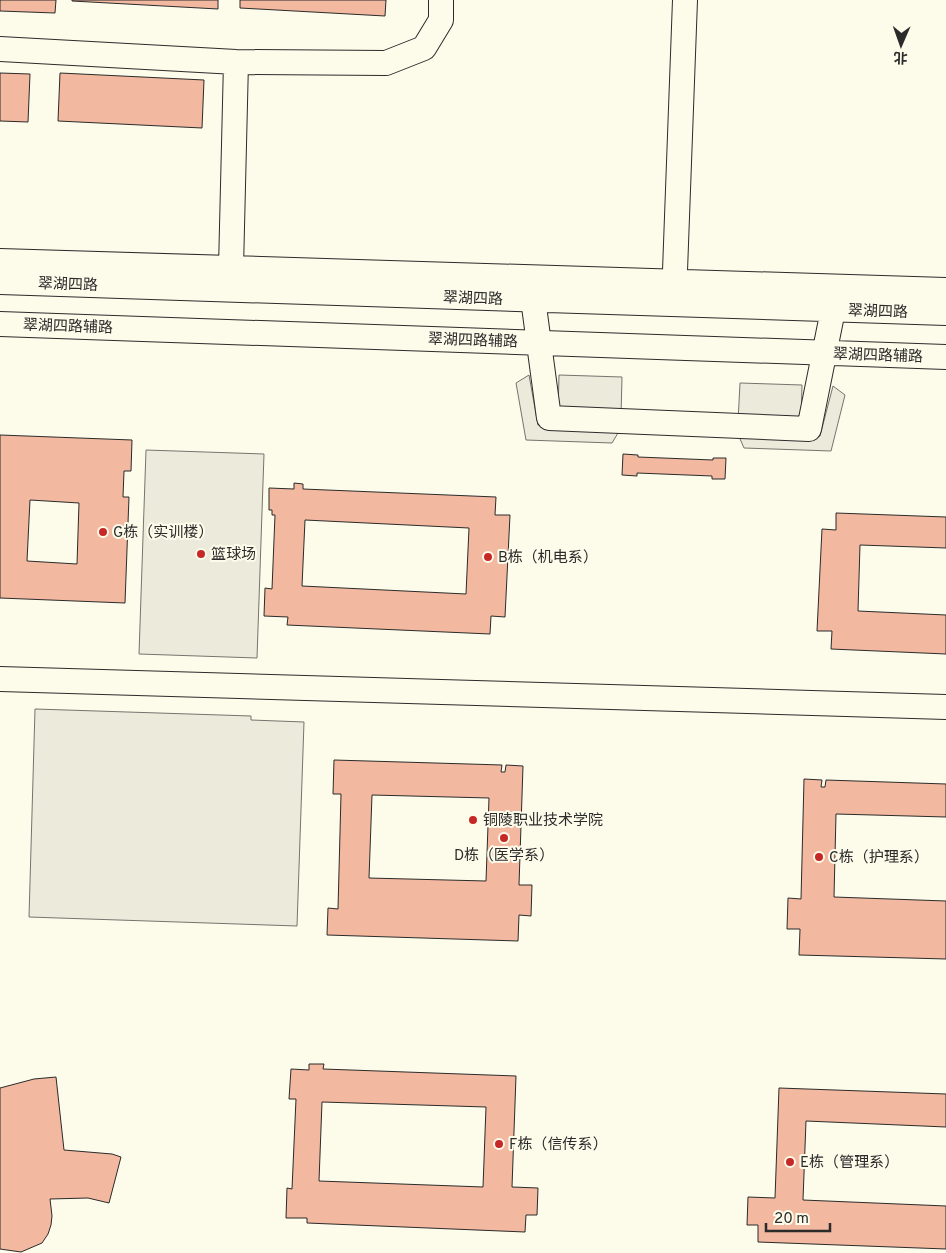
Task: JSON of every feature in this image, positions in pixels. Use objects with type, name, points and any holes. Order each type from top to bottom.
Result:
[{"type":"street","points":[[0,49],[236,62],[386,63],[424,48],[440,20],[441,0]]},
{"type":"street","points":[[674,293],[685,0]]},
{"type":"street","points":[[231,268],[236,62]]},
{"type":"street","name":"翠湖四路","points":[[0,260],[231,268],[674,293],[833,310],[946,314]]},
{"type":"street","name":"翠湖四路","points":[[0,282],[533,300],[674,293],[946,290]]},
{"type":"street","points":[[533,300],[549,418],[809,429],[833,310]]},
{"type":"street","name":"翠湖四路辅路","points":[[0,324],[946,358]]},
{"type":"street","points":[[0,679],[946,708]]},
{"type":"shaded area","points":[[529,375],[538,425],[621,428],[612,443],[526,440],[516,383]]},
{"type":"shaded area","points":[[559,375],[622,377],[621,416],[558,414]]},
{"type":"shaded area","points":[[740,383],[802,385],[801,424],[738,422]]},
{"type":"shaded area","points":[[833,386],[845,395],[831,451],[744,448],[737,432],[820,436]]},
{"type":"shaded area","name":"篮球场","points":[[146,450],[264,454],[257,658],[139,654]]},
{"type":"shaded area","points":[[35,709],[251,716],[251,720],[304,722],[297,926],[29,917]]},
{"type":"building","points":[[0,0],[56,0],[55,13],[0,11]]},
{"type":"building","points":[[218,0],[218,9],[72,1]]},
{"type":"building","points":[[240,0],[386,0],[385,16],[240,8]]},
{"type":"building","points":[[0,73],[30,74],[28,122],[0,121]]},
{"type":"building","points":[[60,73],[204,80],[202,128],[58,121]]},
{"type":"building","name":"G栋（实训楼）","points":[[0,435],[132,440],[131,471],[124,471],[123,497],[129,497],[125,603],[0,598]],"holes":[[[30,500],[79,503],[77,564],[27,561]]]},
{"type":"building","points":[[623,454],[638,455],[638,457],[713,460],[713,458],[726,458],[725,479],[712,479],[712,476],[637,473],[637,476],[622,475]]},
{"type":"building","name":"B栋（机电系）","points":[[294,483],[303,484],[303,489],[496,497],[495,515],[510,515],[505,617],[491,616],[490,634],[287,625],[288,617],[264,616],[265,588],[272,589],[275,515],[272,515],[272,510],[269,510],[269,488],[294,489]],"holes":[[[305,520],[469,528],[466,594],[302,586]]]},
{"type":"building","points":[[836,513],[946,517],[946,548],[860,545],[858,611],[946,615],[946,654],[831,649],[832,631],[817,631],[822,529],[836,530]]},
{"type":"building","name":"D栋（医学系）","points":[[334,760],[502,765],[501,772],[505,772],[506,765],[523,766],[519,885],[532,885],[531,916],[519,915],[518,941],[327,935],[328,908],[338,909],[341,794],[333,794]],"holes":[[[372,795],[489,798],[486,881],[369,878]]]},
{"type":"building","name":"C栋（护理系）","points":[[804,779],[822,780],[821,787],[825,787],[826,780],[946,784],[946,817],[836,814],[834,897],[946,901],[946,959],[799,955],[800,929],[787,929],[788,898],[801,899]]},
{"type":"building","name":"F栋（信传系）","points":[[309,1064],[324,1064],[323,1069],[516,1076],[512,1187],[538,1188],[537,1215],[526,1215],[525,1232],[307,1223],[307,1218],[286,1218],[287,1188],[292,1189],[296,1099],[289,1099],[291,1069],[309,1070]],"holes":[[[322,1102],[486,1107],[483,1187],[319,1181]]]},
{"type":"building","points":[[56,1077],[64,1150],[112,1154],[121,1157],[109,1203],[88,1198],[50,1199],[51,1225],[42,1243],[21,1252],[0,1249],[0,1088],[34,1079]]},
{"type":"building","name":"E栋（管理系）","points":[[779,1088],[946,1094],[946,1127],[806,1121],[803,1200],[946,1206],[946,1249],[758,1242],[758,1225],[747,1225],[748,1197],[775,1198]]},
{"type":"place","name":"G栋（实训楼）","points":[[103,532]]},
{"type":"place","name":"篮球场","points":[[201,554]]},
{"type":"place","name":"B栋（机电系）","points":[[488,557]]},
{"type":"place","name":"铜陵职业技术学院","points":[[473,820]]},
{"type":"place","name":"D栋（医学系）","points":[[504,838]]},
{"type":"place","name":"C栋（护理系）","points":[[819,857]]},
{"type":"place","name":"F栋（信传系）","points":[[499,1144]]},
{"type":"place","name":"E栋（管理系）","points":[[790,1162]]}]
